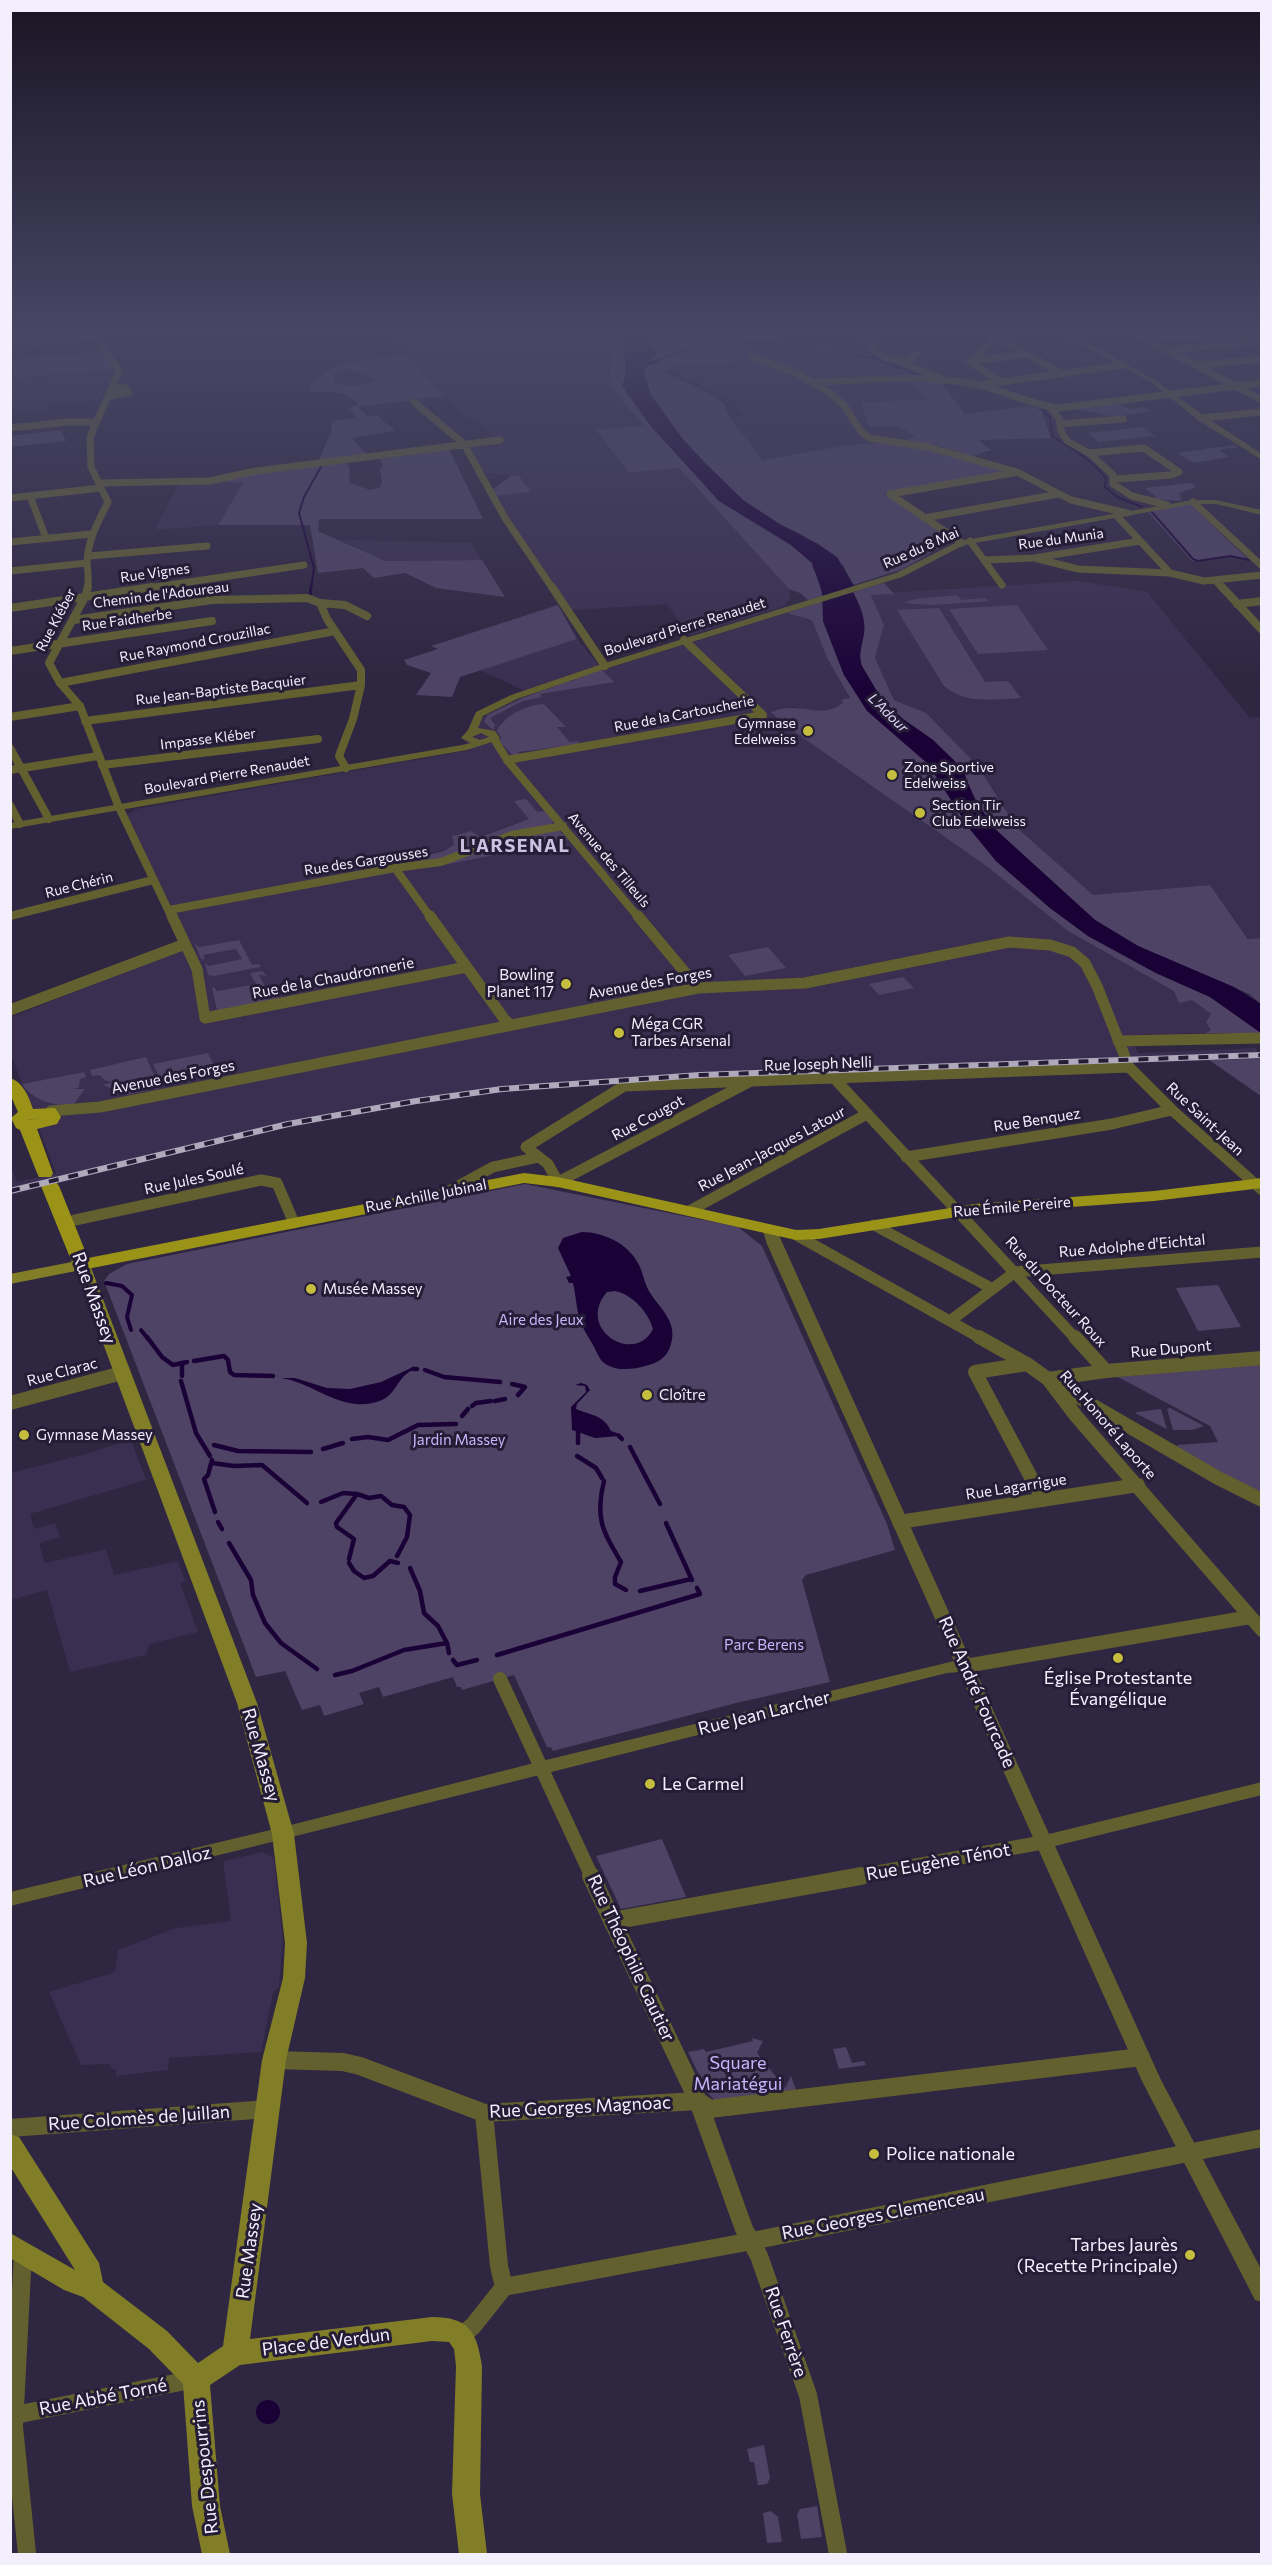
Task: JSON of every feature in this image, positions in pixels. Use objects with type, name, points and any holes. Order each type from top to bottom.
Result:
[{"type":"main road","points":[[10,1083],[21,1097],[49,1114]]},
{"type":"main road","name":"Rue Massey","points":[[21,1097],[20,1122],[82,1265],[248,1703],[283,1834],[296,1943],[294,1978],[274,2060],[235,2352]]},
{"type":"main road","points":[[20,1122],[49,1114]]},
{"type":"main road","name":"Rue Achille Jubinal","points":[[82,1265],[524,1178],[558,1182],[691,1210],[770,1231]]},
{"type":"main road","name":"Rue Émile Pereire","points":[[770,1231],[796,1235],[959,1212],[1259,1186]]},
{"type":"main road","points":[[10,1279],[82,1265]]},
{"type":"main road","points":[[10,2144],[90,2271],[91,2288]]},
{"type":"main road","points":[[17,2248],[73,2282],[91,2288],[158,2340],[196,2379]]},
{"type":"main road","name":"Place de Verdun","points":[[196,2379],[235,2352],[432,2329],[447,2329],[461,2336]]},
{"type":"main road","points":[[461,2336],[468,2349],[470,2415],[466,2494],[473,2554]]},
{"type":"main road","name":"Rue Despourrins","points":[[196,2379],[206,2506],[216,2554]]},
{"type":"street","name":"Rue Kléber","points":[[90,451],[91,466],[108,502],[92,534],[88,559],[89,582],[85,597],[49,663],[60,683],[80,706],[119,807],[197,969],[205,1018]]},
{"type":"street","points":[[10,504],[100,485],[209,481],[256,471],[412,451]]},
{"type":"street","points":[[468,451],[506,518],[605,666]]},
{"type":"street","points":[[940,451],[1027,475],[1059,494],[1078,502],[1127,513]]},
{"type":"street","points":[[1085,451],[1115,479],[1171,475],[1179,472],[1148,451]]},
{"type":"street","points":[[1089,453],[1114,451]]},
{"type":"street","points":[[1002,585],[985,560],[966,542],[924,518],[890,494],[1017,472]]},
{"type":"street","points":[[1115,479],[1113,484],[1123,492],[1167,505]]},
{"type":"street","points":[[924,518],[1059,494]]},
{"type":"street","points":[[10,498],[31,499]]},
{"type":"street","points":[[31,499],[46,538]]},
{"type":"street","points":[[1193,501],[1262,566]]},
{"type":"street","name":"Rue du 8 Mai","points":[[807,603],[899,575],[966,542],[1193,501],[1216,502],[1262,513]]},
{"type":"street","points":[[1116,514],[1170,573]]},
{"type":"street","points":[[10,542],[92,534]]},
{"type":"street","name":"Rue du Munia","points":[[985,560],[1034,558],[1140,541]]},
{"type":"street","points":[[10,571],[88,559],[207,546]]},
{"type":"street","points":[[1034,558],[1078,569],[1170,573],[1188,580],[1216,582],[1262,575]]},
{"type":"street","name":"Rue Vignes","points":[[10,608],[304,565]]},
{"type":"street","points":[[1216,582],[1261,629]]},
{"type":"street","name":"Chemin de l'Adoureau","points":[[74,620],[212,600],[307,598],[320,603],[336,602],[349,605],[367,616]]},
{"type":"street","points":[[1237,604],[1262,600]]},
{"type":"street","points":[[320,603],[335,631],[361,670],[361,685],[353,719],[339,756],[346,768]]},
{"type":"street","name":"Boulevard Pierre Renaudet","points":[[447,750],[472,732],[479,714],[514,697],[684,640],[807,603]]},
{"type":"street","name":"Rue Faidherbe","points":[[10,651],[212,621]]},
{"type":"street","name":"Rue Raymond Crouzillac","points":[[60,683],[335,631]]},
{"type":"street","name":"Rue de la Cartoucherie","points":[[507,760],[763,715],[684,640]]},
{"type":"street","name":"Rue Jean-Baptiste Bacquier","points":[[85,721],[361,685]]},
{"type":"street","points":[[10,717],[80,706]]},
{"type":"street","points":[[472,732],[487,739]]},
{"type":"street","points":[[472,732],[487,739]]},
{"type":"street","name":"Impasse Kléber","points":[[10,770],[318,739]]},
{"type":"street","name":"Boulevard Pierre Renaudet","points":[[15,825],[447,750],[487,739]]},
{"type":"street","name":"Avenue des Tilleuls","points":[[487,739],[500,751],[698,988]]},
{"type":"street","points":[[10,748],[49,819]]},
{"type":"street","points":[[10,805],[15,825]]},
{"type":"street","name":"Rue des Gargousses","points":[[169,910],[395,868],[441,862],[512,836],[563,826]]},
{"type":"street","points":[[395,868],[505,1020],[511,1025]]},
{"type":"street","name":"Rue Chérin","points":[[10,916],[153,880]]},
{"type":"street","name":"Avenue des Forges","points":[[49,1114],[79,1116],[100,1107],[698,988],[805,983],[1009,942],[1036,942],[1072,952],[1085,963],[1097,986],[1129,1067]]},
{"type":"street","points":[[10,1010],[185,944]]},
{"type":"street","name":"Rue de la Chaudronnerie","points":[[205,1018],[467,967]]},
{"type":"street","points":[[1118,1041],[1262,1038]]},
{"type":"street","name":"Rue Joseph Nelli","points":[[539,1157],[526,1147],[624,1086],[1129,1067]]},
{"type":"street","name":"Rue Saint-Jean","points":[[1129,1067],[1173,1110],[1259,1186]]},
{"type":"street","name":"Rue du Docteur Roux","points":[[834,1078],[1106,1371]]},
{"type":"street","name":"Rue Cougot","points":[[558,1182],[752,1081]]},
{"type":"street","name":"Rue Benquez","points":[[906,1157],[1112,1124],[1173,1110]]},
{"type":"street","name":"Rue Jean-Jacques Latour","points":[[691,1210],[867,1114]]},
{"type":"street","points":[[447,1192],[493,1167],[539,1157],[548,1164],[558,1182]]},
{"type":"street","name":"Rue Jules Soulé","points":[[75,1220],[261,1180],[276,1183],[294,1223]]},
{"type":"street","points":[[874,1225],[993,1289]]},
{"type":"street","name":"Rue André Fourcade","points":[[770,1231],[1141,2057],[1187,2152],[1195,2163],[1262,2293]]},
{"type":"street","name":"Rue Honoré Laporte","points":[[796,1235],[1027,1364],[1048,1379],[1076,1416],[1262,1630]]},
{"type":"street","name":"Rue Adolphe d'Eichtal","points":[[1016,1272],[1262,1252]]},
{"type":"street","points":[[950,1321],[1016,1272]]},
{"type":"street","name":"Rue Dupont","points":[[1048,1379],[1106,1371],[1262,1358]]},
{"type":"street","points":[[1027,1364],[975,1372],[1043,1500]]},
{"type":"street","name":"Rue Clarac","points":[[10,1403],[122,1372]]},
{"type":"street","points":[[1048,1379],[1164,1447],[1262,1500]]},
{"type":"street","name":"Rue Lagarrigue","points":[[899,1522],[1138,1485]]},
{"type":"street","name":"Rue Jean Larcher","points":[[283,1834],[542,1767],[947,1667],[965,1666],[1250,1617]]},
{"type":"street","name":"Rue Théophile Gautier","points":[[500,1679],[698,2101],[744,2229],[752,2241]]},
{"type":"street","name":"Rue Eugène Ténot","points":[[612,1921],[1045,1842],[1262,1788]]},
{"type":"street","name":"Rue Léon Dalloz","points":[[10,1899],[283,1834]]},
{"type":"street","name":"Rue Georges Magnoac","points":[[274,2060],[343,2062],[360,2066],[484,2113],[698,2101],[710,2109],[1141,2057]]},
{"type":"street","name":"Rue Colomès de Juillan","points":[[10,2128],[268,2109]]},
{"type":"street","points":[[461,2336],[472,2328],[489,2302],[504,2287],[499,2266],[484,2113]]},
{"type":"street","name":"Rue Georges Clemenceau","points":[[504,2287],[752,2241],[1262,2138]]},
{"type":"street","name":"Rue Ferrère","points":[[752,2241],[791,2343],[816,2425],[838,2554]]},
{"type":"street","points":[[17,2248],[13,2416],[27,2554]]},
{"type":"street","name":"Rue Abbé Torné","points":[[13,2416],[196,2379]]},
{"type":"shaded area","points":[[472,451],[612,451],[629,473],[679,468],[789,589],[790,598],[784,606],[690,635],[667,604],[572,610],[496,496],[530,492],[519,476],[485,473]]},
{"type":"shaded area","points":[[756,451],[824,451],[763,460]]},
{"type":"shaded area","points":[[180,483],[243,483],[218,525],[154,530]]},
{"type":"shaded area","points":[[341,540],[471,543],[482,560],[386,561]]},
{"type":"shaded area","points":[[1078,581],[1147,592],[1250,718],[1261,717],[1261,938],[1249,939],[1210,885],[1093,896],[1016,827],[978,766],[926,714],[894,700],[875,658],[884,625],[871,594]]},
{"type":"shaded area","points":[[787,613],[811,621],[827,658],[850,699],[841,700],[843,703],[840,706],[826,710],[810,711],[793,707],[772,712],[777,718],[985,865],[1068,931],[1192,1000],[1212,1014],[1211,1030],[1205,1033],[1130,1035],[1138,1053],[1256,1048],[1261,1059],[621,1081],[518,1090],[378,1110],[266,1132],[11,1195],[10,1165],[17,1182],[56,1173],[11,1055],[11,1017],[177,952],[194,948],[162,889],[127,815],[136,809],[471,750],[464,740],[483,717],[532,694],[480,670],[577,639],[603,670]],"holes":[[[544,704],[565,727],[557,727],[570,742],[578,741],[517,752],[519,754],[513,756],[499,741],[501,722],[531,706]],[[515,801],[537,812],[517,832],[421,862],[418,856],[450,849],[454,845],[452,836],[471,831],[481,837],[529,819]],[[251,973],[258,974],[267,990],[217,1010],[214,987],[216,991],[256,984]],[[125,1061],[159,1088],[103,1085],[112,1082],[106,1081],[99,1075],[126,1063]],[[84,1072],[74,1090],[80,1090],[70,1105],[44,1101],[32,1095],[23,1084]]]},
{"type":"shaded area","points":[[131,1440],[146,1480],[30,1514],[34,1529],[55,1523],[60,1537],[39,1543],[45,1563],[106,1549],[114,1575],[178,1561],[185,1581],[180,1583],[198,1632],[150,1644],[146,1655],[70,1672],[47,1590],[11,1600],[11,1473]]},
{"type":"shaded area","points":[[263,1852],[274,1858],[283,1942],[279,1986],[273,1993],[261,2052],[169,2058],[168,2070],[116,2076],[116,2069],[112,2069],[109,2064],[81,2065],[49,1992],[115,1972],[118,1950],[176,1928],[231,1921],[223,1861]]},
{"type":"green space","points":[[323,451],[363,451],[369,457],[344,461],[349,466],[350,483],[370,490],[379,488],[382,483],[380,468],[383,466],[379,456],[420,451],[450,451],[483,519],[319,519],[318,531],[386,561],[482,560],[505,597],[436,588],[405,573],[374,578],[363,568],[318,573],[310,525],[218,525],[243,483],[214,482],[224,478],[317,464]]},
{"type":"green space","points":[[612,451],[673,451],[719,501],[791,545],[812,563],[819,577],[822,596],[808,600],[800,593],[789,589],[679,468],[629,473]]},
{"type":"green space","points":[[694,451],[756,451],[763,460],[817,451],[935,451],[1009,472],[884,493],[949,537],[949,542],[903,569],[853,585],[843,565],[801,534],[781,525],[743,500]]},
{"type":"green space","points":[[954,451],[989,451],[972,456]]},
{"type":"green space","points":[[1220,451],[1229,457],[1194,463],[1177,453]]},
{"type":"green space","points":[[512,475],[519,476],[531,492],[496,496],[493,489]]},
{"type":"green space","points":[[1191,483],[1196,487],[1179,493],[1182,501],[1149,499],[1157,497],[1145,488]]},
{"type":"green space","points":[[1190,504],[1250,561],[1230,556],[1192,561],[1148,512]]},
{"type":"green space","points":[[884,583],[894,594],[871,595],[884,625],[875,658],[894,700],[926,713],[978,766],[1016,827],[1093,895],[1210,885],[1248,939],[1261,938],[1261,1004],[1249,994],[1138,946],[1095,920],[995,829],[980,808],[966,779],[933,740],[903,719],[882,700],[862,666],[860,654],[864,622],[853,592]]},
{"type":"green space","points":[[957,595],[961,600],[985,598],[989,601],[932,605],[904,603],[915,599]]},
{"type":"green space","points":[[823,601],[823,621],[844,675],[928,764],[969,828],[996,861],[1050,908],[1088,936],[1156,973],[1210,997],[1261,1033],[1205,1033],[1211,1030],[1206,1022],[1211,1014],[1192,1000],[1179,1003],[1174,991],[1068,931],[985,865],[782,723],[771,712],[788,708],[829,710],[843,703],[841,700],[850,698],[827,658],[811,620],[787,613]]},
{"type":"green space","points":[[558,605],[577,639],[460,677],[452,697],[416,695],[431,673],[407,665],[404,660],[438,649],[431,646]]},
{"type":"green space","points":[[1017,605],[1048,650],[978,654],[949,609]]},
{"type":"green space","points":[[939,608],[985,682],[1008,681],[1021,698],[980,700],[961,696],[944,686],[897,610]]},
{"type":"green space","points":[[602,670],[614,682],[540,694],[542,697],[523,701],[490,718],[495,725],[493,730],[484,722],[487,715],[522,698]]},
{"type":"green space","points":[[544,704],[566,727],[557,727],[570,742],[578,741],[580,744],[518,752],[520,755],[513,756],[499,741],[501,737],[497,731],[504,721],[516,712]]},
{"type":"green space","points":[[526,799],[537,812],[545,811],[553,821],[552,824],[444,859],[421,862],[418,857],[444,851],[454,845],[452,836],[471,831],[481,837],[529,819],[514,801]]},
{"type":"green space","points":[[557,828],[568,840],[439,866],[517,836]]},
{"type":"green space","points":[[239,940],[252,965],[260,964],[260,967],[214,976],[208,975],[205,963],[209,966],[242,959],[236,949],[203,955],[205,959],[201,959],[195,944],[200,947]]},
{"type":"green space","points":[[768,947],[786,968],[745,976],[728,955]]},
{"type":"green space","points":[[262,971],[267,976],[259,975],[267,990],[276,992],[279,999],[217,1010],[212,988],[214,987],[217,991],[256,984],[250,973]]},
{"type":"green space","points":[[903,977],[914,988],[879,995],[869,984]]},
{"type":"green space","points":[[208,1053],[217,1072],[162,1083],[153,1064]]},
{"type":"green space","points":[[146,1057],[160,1088],[127,1095],[103,1085],[112,1082],[106,1081],[99,1075],[92,1076],[90,1070]]},
{"type":"green space","points":[[1261,1059],[1261,1096],[1209,1060]]},
{"type":"green space","points":[[84,1072],[86,1077],[80,1079],[79,1087],[74,1089],[85,1089],[73,1105],[59,1105],[44,1101],[32,1095],[22,1084]]},
{"type":"green space","name":"Jardin Massey","points":[[525,1184],[738,1227],[762,1246],[887,1524],[895,1550],[806,1575],[802,1580],[830,1682],[736,1703],[553,1751],[551,1747],[547,1747],[514,1675],[462,1690],[461,1687],[457,1687],[453,1677],[383,1697],[379,1687],[359,1693],[364,1704],[324,1716],[320,1705],[302,1710],[285,1671],[256,1677],[104,1281],[109,1274],[127,1264]]},
{"type":"green space","points":[[1218,1285],[1241,1327],[1198,1331],[1176,1288]]},
{"type":"green space","points":[[1261,1364],[1261,1491],[1245,1486],[1177,1445],[1218,1442],[1210,1426],[1118,1377]]},
{"type":"green space","points":[[1170,1408],[1204,1426],[1192,1430],[1173,1430],[1167,1409]]},
{"type":"green space","points":[[1161,1409],[1167,1429],[1135,1413],[1137,1412]]},
{"type":"green space","points":[[662,1839],[686,1897],[621,1909],[596,1856]]},
{"type":"green space","name":"Square Mariatégui","points":[[752,2038],[763,2041],[757,2053],[785,2088],[791,2076],[796,2090],[716,2102],[707,2092],[688,2052],[704,2049],[706,2052],[753,2041]]},
{"type":"green space","points":[[846,2047],[852,2063],[864,2061],[866,2065],[839,2069],[833,2049]]},
{"type":"green space","points":[[764,2445],[770,2478],[767,2484],[758,2485],[754,2462],[750,2462],[747,2449]]},
{"type":"green space","points":[[817,2506],[822,2537],[801,2539],[797,2514],[800,2509]]},
{"type":"green space","points":[[771,2511],[778,2517],[782,2542],[767,2543],[763,2513]]},
{"type":"water","name":"L'Adour","points":[[673,451],[694,451],[743,500],[837,557],[857,591],[853,592],[860,607],[864,628],[860,654],[862,666],[882,700],[903,719],[933,740],[962,768],[974,798],[995,829],[1095,920],[1138,946],[1234,987],[1261,1004],[1261,1033],[1210,997],[1156,973],[1088,936],[1050,908],[996,861],[969,828],[928,764],[867,711],[844,675],[823,621],[822,592],[812,563],[791,545],[719,501]]},
{"type":"water","points":[[582,1232],[599,1234],[622,1245],[635,1258],[649,1291],[672,1328],[670,1349],[662,1359],[650,1365],[628,1369],[610,1367],[601,1360],[581,1322],[573,1283],[569,1283],[566,1277],[571,1276],[558,1248],[563,1238]],"holes":[[[607,1292],[621,1293],[639,1305],[648,1317],[653,1329],[645,1340],[634,1344],[622,1343],[611,1338],[603,1330],[598,1319],[599,1306]]]},
{"type":"water","points":[[411,1368],[411,1371],[403,1377],[387,1397],[368,1404],[343,1401],[281,1378],[295,1378],[327,1388],[350,1389],[381,1382]]},
{"type":"water","points":[[581,1383],[587,1385],[590,1390],[577,1404],[576,1409],[601,1419],[611,1431],[620,1434],[619,1436],[595,1438],[572,1430],[571,1407],[586,1392],[585,1386],[575,1385]]},
{"type":"water","points":[[268,2400],[273,2401],[279,2407],[279,2417],[273,2423],[268,2424],[263,2423],[257,2417],[256,2412],[257,2407],[263,2401]]},
{"type":"waterway","points":[[1074,451],[1106,478],[1105,487],[1117,497],[1142,507]]},
{"type":"waterway","points":[[311,589],[314,568],[299,513],[304,497],[322,465]]},
{"type":"waterway","points":[[1151,511],[1193,559],[1198,561],[1230,556],[1249,560]]},
{"type":"waterway","points":[[310,596],[311,587]]},
{"type":"waterway","points":[[106,1283],[122,1286],[132,1295],[127,1317],[131,1330]]},
{"type":"waterway","points":[[141,1330],[148,1339]]},
{"type":"waterway","points":[[147,1337],[162,1357],[173,1365],[187,1362]]},
{"type":"waterway","points":[[194,1361],[224,1356],[228,1360],[230,1372],[234,1375],[273,1376]]},
{"type":"waterway","points":[[182,1364],[182,1376]]},
{"type":"waterway","points":[[425,1370],[444,1377],[500,1382]]},
{"type":"waterway","points":[[181,1381],[196,1433],[210,1456]]},
{"type":"waterway","points":[[512,1384],[525,1387],[518,1395]]},
{"type":"waterway","points":[[495,1401],[505,1399]]},
{"type":"waterway","points":[[472,1406],[476,1403],[491,1401]]},
{"type":"waterway","points":[[462,1416],[468,1409]]},
{"type":"waterway","points":[[352,1439],[368,1437],[388,1440],[418,1425],[456,1424]]},
{"type":"waterway","points":[[578,1433],[578,1443]]},
{"type":"waterway","points":[[619,1436],[622,1439]]},
{"type":"waterway","points":[[323,1449],[343,1443]]},
{"type":"waterway","points":[[214,1445],[238,1451],[311,1452]]},
{"type":"waterway","points":[[630,1447],[660,1504]]},
{"type":"waterway","points":[[577,1456],[596,1468],[602,1478]]},
{"type":"waterway","points":[[212,1460],[208,1475],[204,1479],[215,1512]]},
{"type":"waterway","points":[[212,1463],[234,1466],[262,1465],[307,1503]]},
{"type":"waterway","points":[[604,1481],[600,1514],[605,1532],[621,1562],[615,1577],[615,1584],[626,1590]]},
{"type":"waterway","points":[[321,1502],[343,1493],[357,1494]]},
{"type":"waterway","points":[[349,1559],[354,1539],[337,1527],[336,1523],[357,1494]]},
{"type":"waterway","points":[[357,1494],[369,1498],[381,1496],[392,1505],[404,1507],[410,1515],[407,1537],[397,1556]]},
{"type":"waterway","points":[[218,1522],[222,1529]]},
{"type":"waterway","points":[[666,1523],[692,1580]]},
{"type":"waterway","points":[[229,1543],[251,1580],[253,1595],[265,1623],[281,1643],[317,1669]]},
{"type":"waterway","points":[[349,1563],[354,1571],[364,1578],[373,1576],[390,1561],[398,1563]]},
{"type":"waterway","points":[[410,1568],[420,1591],[424,1613],[438,1626],[447,1643]]},
{"type":"waterway","points":[[640,1591],[691,1579]]},
{"type":"waterway","points":[[497,1655],[700,1594],[697,1588]]},
{"type":"waterway","points":[[335,1675],[352,1671],[404,1650],[447,1643]]},
{"type":"waterway","points":[[447,1643],[449,1653]]},
{"type":"waterway","points":[[453,1660],[457,1665],[477,1660]]},
{"type":"railway","points":[[10,1191],[288,1124],[416,1101],[502,1089],[700,1075],[1262,1055]]},
{"type":"place","name":"Gymnase Edelweiss","points":[[808,731]]},
{"type":"place","name":"Zone Sportive Edelweiss","points":[[892,775]]},
{"type":"place","name":"Section Tir Club Edelweiss","points":[[920,813]]},
{"type":"place","name":"Bowling Planet 117","points":[[566,984]]},
{"type":"place","name":"Méga CGR Tarbes Arsenal","points":[[619,1033]]},
{"type":"place","name":"Musée Massey","points":[[311,1289]]},
{"type":"place","name":"Cloître","points":[[647,1395]]},
{"type":"place","name":"Gymnase Massey","points":[[24,1435]]},
{"type":"place","name":"Église Protestante Évangélique","points":[[1118,1658]]},
{"type":"place","name":"Le Carmel","points":[[650,1784]]},
{"type":"place","name":"Police nationale","points":[[874,2154]]},
{"type":"place","name":"Tarbes Jaurès (Recette Principale)","points":[[1190,2255]]},
{"type":"district","name":"L'ARSENAL","points":[[515,846]]},
{"type":"park label","name":"Aire des Jeux","points":[[541,1320]]},
{"type":"park label","name":"Parc Berens","points":[[764,1645]]}]
